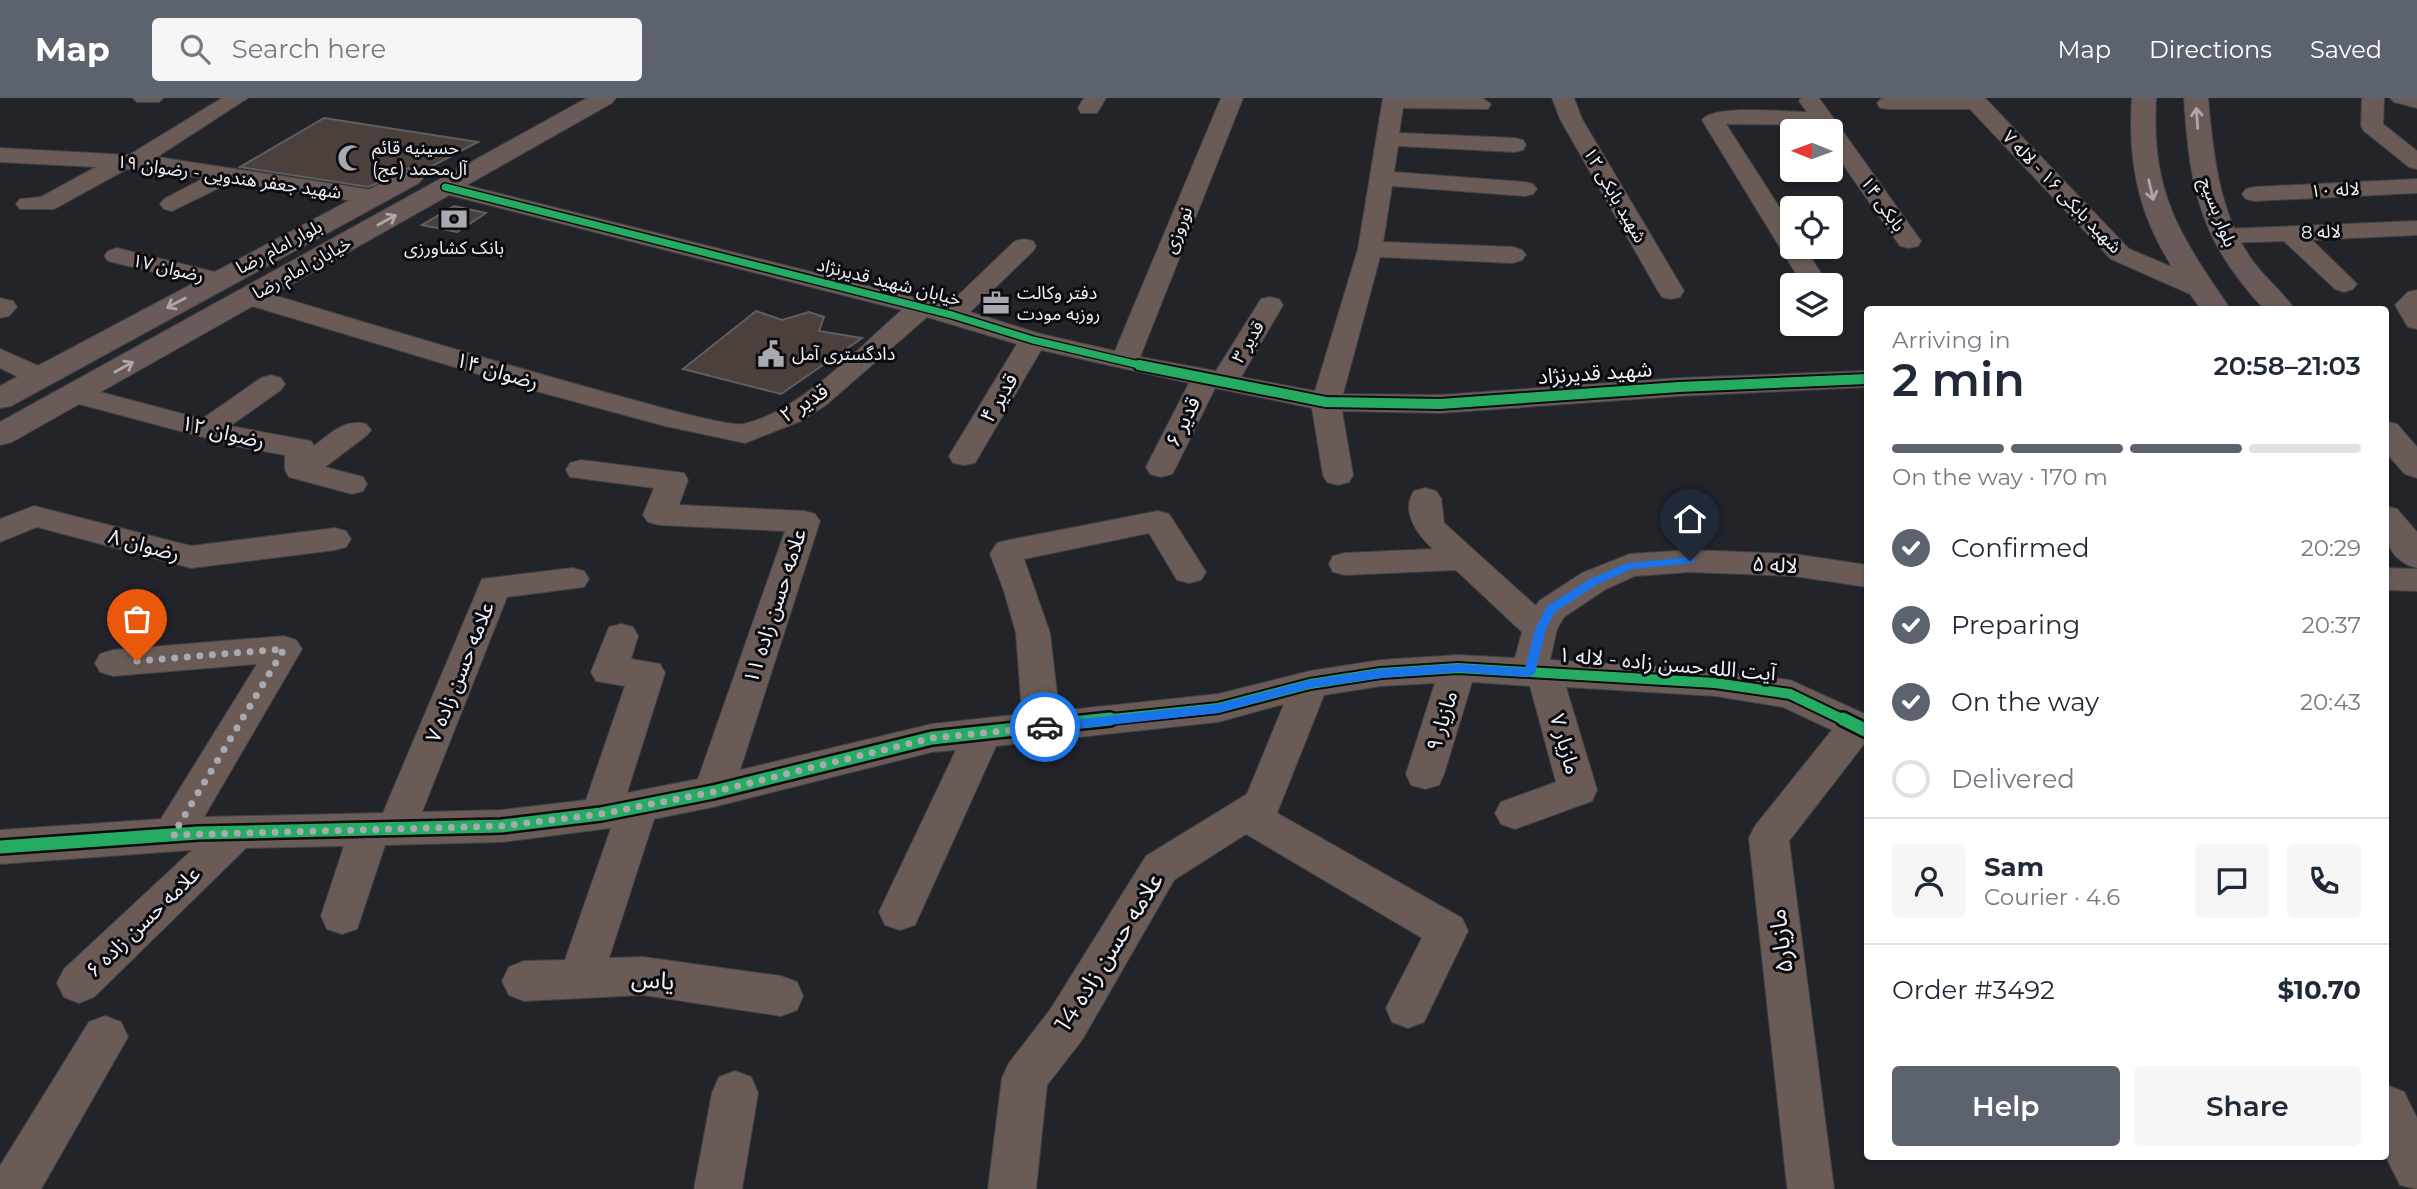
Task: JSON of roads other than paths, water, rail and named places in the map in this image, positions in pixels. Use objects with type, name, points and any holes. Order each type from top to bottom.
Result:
[{"type":"main road","name":"خیابان امام رضا","points":[[0,435],[445,187],[558,107],[604,98]]},
{"type":"main road","name":"بلوار بسیج","points":[[2144,98],[2172,158],[2225,236],[2236,258],[2278,306]]},
{"type":"main road","name":"بلوار بسیج","points":[[2196,98],[2155,205],[2199,288],[2214,306]]},
{"type":"main road","name":"بلوار امام رضا","points":[[0,399],[373,197],[558,107]]},
{"type":"main road","points":[[2398,437],[2417,467]]},
{"type":"main road","points":[[2389,522],[2417,556]]},
{"type":"street","points":[[144,98],[152,98]]},
{"type":"street","points":[[28,204],[46,204],[128,162],[237,98]]},
{"type":"street","name":"نوروزی","points":[[1124,362],[1232,98]]},
{"type":"street","name":"شهید بابکی ۱۲","points":[[1563,98],[1571,119],[1671,291]]},
{"type":"street","name":"بابکی ۱۴","points":[[1808,98],[1909,241]]},
{"type":"street","points":[[2373,98],[2372,126],[2417,162]]},
{"type":"street","points":[[2401,98],[2417,102]]},
{"type":"street","points":[[1338,475],[1326,402],[1370,249],[1393,99],[1480,104]]},
{"type":"street","points":[[1888,103],[1974,101]]},
{"type":"street","name":"شهید بابکی ۱۶ - لاله ۷","points":[[1974,101],[2120,254],[2199,288]]},
{"type":"street","points":[[1780,228],[1713,120],[1720,117],[1824,118]]},
{"type":"street","points":[[25,157],[59,134]]},
{"type":"street","points":[[1387,139],[1515,145]]},
{"type":"street","name":"شهید جعفر هندویی - رضوان ۱۹","points":[[0,155],[128,162],[373,197]]},
{"type":"street","points":[[172,204],[227,175]]},
{"type":"street","points":[[1381,178],[1525,189]]},
{"type":"street","name":"لاله ۱۰","points":[[2254,194],[2417,186]]},
{"type":"street","name":"خيابان شهيد قديرنژاد","points":[[445,187],[952,315],[1034,340],[1124,362],[1326,402]]},
{"type":"street","name":"لاله 8","points":[[2225,236],[2417,228]]},
{"type":"street","points":[[2290,233],[2344,284]]},
{"type":"street","points":[[952,315],[1024,246]]},
{"type":"street","points":[[1370,249],[1513,255]]},
{"type":"street","name":"رضوان ۱۷","points":[[117,256],[218,280]]},
{"type":"street","name":"رضوان ۱۴","points":[[251,297],[531,381],[675,420],[745,434]]},
{"type":"street","points":[[2417,298],[2408,306],[2417,321]]},
{"type":"street","name":"قدیر ۳","points":[[1215,378],[1270,305]]},
{"type":"street","name":"قدیر ۲","points":[[745,434],[791,415],[817,400],[921,308]]},
{"type":"street","name":"قدیر ۴","points":[[964,457],[1034,340]]},
{"type":"street","points":[[0,357],[40,377]]},
{"type":"street","name":"قدیر ۶","points":[[1161,467],[1215,378]]},
{"type":"street","name":"شهید قدیرنژاد","points":[[1326,402],[1440,404],[1679,387],[1864,379]]},
{"type":"street","points":[[207,429],[271,384]]},
{"type":"street","name":"رضوان ۱۲","points":[[74,394],[207,429],[300,448],[300,470]]},
{"type":"street","points":[[300,470],[356,430]]},
{"type":"street","points":[[300,470],[352,484]]},
{"type":"street","name":"علامه حسن زاده ۱۱","points":[[581,470],[673,480],[659,515],[804,521],[713,792]]},
{"type":"street","points":[[1425,498],[1429,527],[1540,629]]},
{"type":"street","name":"رضوان ۸","points":[[0,531],[34,516],[191,557],[335,539]]},
{"type":"street","points":[[1042,727],[1033,634],[1021,591],[1006,554],[1009,551],[1158,521],[1189,572]]},
{"type":"street","points":[[1345,565],[1464,559]]},
{"type":"street","name":"لاله ۵","points":[[1537,673],[1540,629],[1551,609],[1594,582],[1630,565],[1690,561],[1794,565],[1864,576]]},
{"type":"street","name":"علامه حسن زاده ۷","points":[[383,829],[494,587],[572,579]]},
{"type":"street","points":[[2389,579],[2417,580]]},
{"type":"street","points":[[580,979],[619,811],[647,673],[609,672],[621,636]]},
{"type":"street","points":[[113,663],[284,649],[173,835]]},
{"type":"street","name":"آیت الله حسن زاده - لاله ۱","points":[[0,847],[236,832],[502,826],[619,811],[713,792],[932,738],[1218,708],[1310,684],[1381,673],[1458,668],[1715,683],[1790,694],[1862,729]]},
{"type":"street","name":"مازیار ۹","points":[[1425,774],[1458,668]]},
{"type":"street","name":"مازیار ۷","points":[[1515,813],[1578,790],[1537,673]]},
{"type":"street","name":"علامه حسن زاده 14","points":[[1012,1189],[1025,1079],[1066,1025],[1160,868],[1262,804],[1310,684]]},
{"type":"street","name":"مازیار۵","points":[[1811,1186],[1769,838],[1862,729]]},
{"type":"street","points":[[900,912],[983,733]]},
{"type":"street","points":[[1246,815],[1447,931],[1408,1008]]},
{"type":"street","points":[[342,916],[383,829]]},
{"type":"street","name":"علامه حسن زاده ۶","points":[[79,983],[236,832]]},
{"type":"street","name":"یاس","points":[[524,981],[643,976],[781,996]]},
{"type":"street","points":[[14,1189],[105,1037]]},
{"type":"street","points":[[718,1189],[735,1093]]},
{"type":"street","points":[[2397,1108],[2417,1168]]},
{"type":"place","name":"حسینیه قائم آل‌محمد (عج)","points":[[351,158]]},
{"type":"place","name":"بانک کشاورزی","points":[[454,219]]},
{"type":"place","name":"دفتر وکالت روزبه مودت","points":[[996,303]]},
{"type":"place","name":"دادگستری آمل","points":[[771,354]]}]
